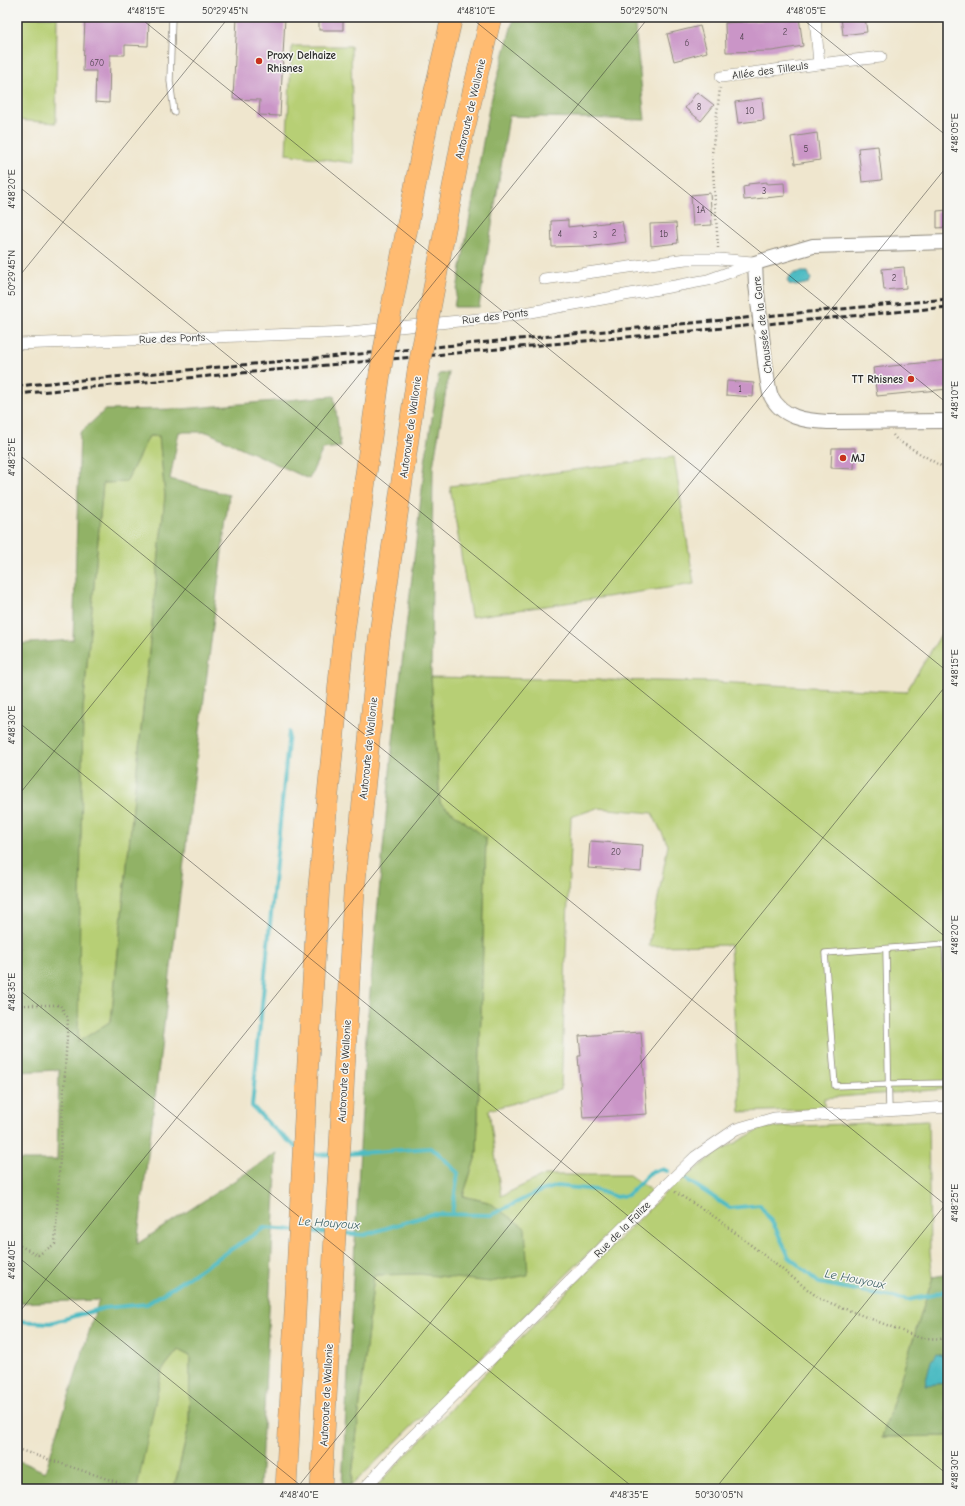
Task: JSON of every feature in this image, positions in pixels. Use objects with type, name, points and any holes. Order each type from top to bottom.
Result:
[{"type":"highway","points":[[286,1489],[307,1078],[319,885],[344,632],[380,373],[427,125],[452,17]]},
{"type":"highway","name":"Autoroute de Wallonie","points":[[321,1489],[354,892],[379,640],[418,370],[463,134],[491,17]]},
{"type":"street","name":"Allée des Tilleuls","points":[[814,17],[819,64]]},
{"type":"street","name":"Allée des Tilleuls","points":[[721,77],[881,57]]},
{"type":"street","name":"Chaussée de la Gare","points":[[948,242],[814,246],[755,263],[764,353],[771,396],[782,408],[795,418],[820,421],[948,421]]},
{"type":"street","points":[[544,279],[686,259],[719,259],[755,263]]},
{"type":"street","name":"Rue des Ponts","points":[[17,344],[350,332],[508,316],[708,280],[755,263]]},
{"type":"street","name":"Rue de la Falize","points":[[364,1489],[399,1450],[695,1156],[736,1129],[774,1118],[948,1106]]},
{"type":"lane","points":[[172,17],[170,81],[174,112]]},
{"type":"lane","points":[[948,1001],[945,944],[886,950],[825,953],[834,1086],[948,1083]]},
{"type":"lane","points":[[886,950],[889,1110]]},
{"type":"path","points":[[719,259],[712,154],[721,77]]},
{"type":"path","points":[[884,422],[897,440],[948,470]]},
{"type":"path","points":[[17,1005],[60,1005],[68,1018],[55,1244],[38,1255],[17,1244]]},
{"type":"path","points":[[665,1186],[715,1217],[820,1299],[920,1338],[948,1339]]},
{"type":"path","points":[[17,1449],[138,1489]]},
{"type":"green space","points":[[17,17],[57,17],[56,123],[17,120]]},
{"type":"green space","points":[[514,17],[634,17],[645,120],[509,116],[479,307],[454,307],[489,108]]},
{"type":"green space","points":[[292,46],[351,46],[353,163],[286,154]]},
{"type":"green space","points":[[449,373],[433,467],[431,677],[440,803],[486,838],[477,1153],[463,1196],[488,1202],[525,1228],[528,1275],[490,1282],[419,1274],[374,1275],[351,1486],[342,1485],[366,1036],[392,750],[425,463],[439,374]]},
{"type":"green space","points":[[334,396],[341,447],[323,449],[309,479],[207,432],[179,432],[170,479],[229,495],[137,1244],[277,1153],[260,1489],[174,1489],[189,1426],[190,1356],[178,1350],[162,1370],[138,1489],[17,1489],[17,1460],[45,1472],[99,1300],[17,1303],[17,1160],[57,1160],[59,1070],[17,1072],[17,644],[73,640],[80,433],[105,410],[181,409]],"holes":[[[149,436],[159,436],[165,496],[111,1021],[78,1042],[83,710],[103,483],[126,482]]]},
{"type":"green space","points":[[149,436],[159,436],[165,496],[111,1021],[77,1043],[83,710],[103,483],[126,482]]},
{"type":"green space","points":[[674,457],[694,584],[471,617],[450,486]]},
{"type":"green space","points":[[948,623],[948,1089],[824,1098],[824,1109],[740,1112],[730,945],[649,946],[668,845],[652,813],[597,808],[571,817],[561,1090],[489,1110],[501,1196],[545,1175],[629,1175],[652,1191],[351,1486],[374,1275],[419,1274],[488,1202],[463,1196],[477,1153],[486,838],[440,803],[431,677],[715,682],[906,692]]},
{"type":"green space","points":[[928,1120],[930,1253],[933,1277],[882,1437],[948,1436],[948,1489],[374,1489],[461,1398],[666,1192],[717,1153],[762,1128]]},
{"type":"green space","points":[[948,1274],[948,1436],[882,1437],[933,1277]]},
{"type":"green space","points":[[178,1350],[190,1356],[189,1426],[174,1489],[136,1489],[162,1370]]},
{"type":"water","points":[[808,272],[811,279],[809,283],[796,286],[789,284],[787,280],[792,274]]},
{"type":"water","points":[[936,1354],[948,1357],[948,1383],[925,1385],[931,1361]]},
{"type":"building","points":[[85,17],[149,17],[148,46],[125,45],[125,55],[110,55],[109,103],[95,102],[96,71],[83,71]]},
{"type":"building","name":"Proxy Delhaize Rhisnes","points":[[237,17],[285,17],[280,116],[259,115],[260,100],[233,99]]},
{"type":"building","points":[[319,17],[343,17],[343,30],[319,30]]},
{"type":"building","points":[[767,17],[799,17],[803,46],[772,51],[726,52],[725,23],[768,20]]},
{"type":"building","points":[[841,17],[865,17],[867,32],[843,35]]},
{"type":"building","points":[[700,26],[707,52],[674,61],[667,34]]},
{"type":"building","points":[[697,92],[714,105],[701,121],[685,108]]},
{"type":"building","points":[[762,98],[764,120],[738,123],[735,102]]},
{"type":"building","points":[[817,133],[820,160],[795,164],[791,137]]},
{"type":"building","points":[[878,146],[882,180],[862,182],[858,148]]},
{"type":"building","points":[[767,182],[767,184],[784,183],[785,196],[744,200],[743,187],[748,186],[748,184]]},
{"type":"building","points":[[710,193],[712,225],[693,226],[691,195]]},
{"type":"building","points":[[948,210],[948,227],[937,228],[937,211]]},
{"type":"building","points":[[568,220],[568,227],[622,221],[626,242],[587,247],[552,247],[551,221]]},
{"type":"building","points":[[676,223],[678,243],[651,246],[650,224]]},
{"type":"building","points":[[904,267],[906,288],[884,290],[882,269]]},
{"type":"building","name":"TT Rhisnes","points":[[948,360],[948,389],[877,396],[873,368]]},
{"type":"building","points":[[727,381],[754,383],[753,397],[726,395]]},
{"type":"building","name":"MJ","points":[[832,448],[855,448],[854,469],[831,468]]},
{"type":"building","points":[[590,841],[643,845],[641,872],[588,868]]},
{"type":"building","points":[[641,1032],[647,1114],[583,1118],[578,1056],[581,1056],[579,1036]]},
{"type":"waterway","points":[[289,732],[252,1106],[271,1126],[297,1148]]},
{"type":"waterway","points":[[345,1154],[430,1148],[437,1152],[458,1173],[452,1214]]},
{"type":"waterway","points":[[309,1152],[318,1155],[334,1154]]},
{"type":"waterway","name":"Le Houyoux","points":[[341,1233],[364,1235],[432,1214],[491,1215],[538,1192],[557,1186],[596,1190],[616,1197],[628,1195],[650,1173],[661,1169],[667,1171]]},
{"type":"waterway","name":"Le Houyoux","points":[[686,1179],[730,1208],[760,1205],[775,1227],[789,1257],[819,1283],[908,1300],[933,1295],[948,1290]]},
{"type":"waterway","name":"Le Houyoux","points":[[17,1321],[50,1323],[104,1308],[147,1304],[264,1228],[294,1230]]},
{"type":"waterway","name":"Le Houyoux","points":[[305,1231],[330,1233]]},
{"type":"railway","points":[[17,386],[948,299]]},
{"type":"railway","points":[[17,394],[948,307]]},
{"type":"place","name":"Proxy Delhaize Rhisnes","points":[[259,61]]},
{"type":"place","name":"TT Rhisnes","points":[[911,379]]},
{"type":"place","name":"MJ","points":[[843,458]]}]
